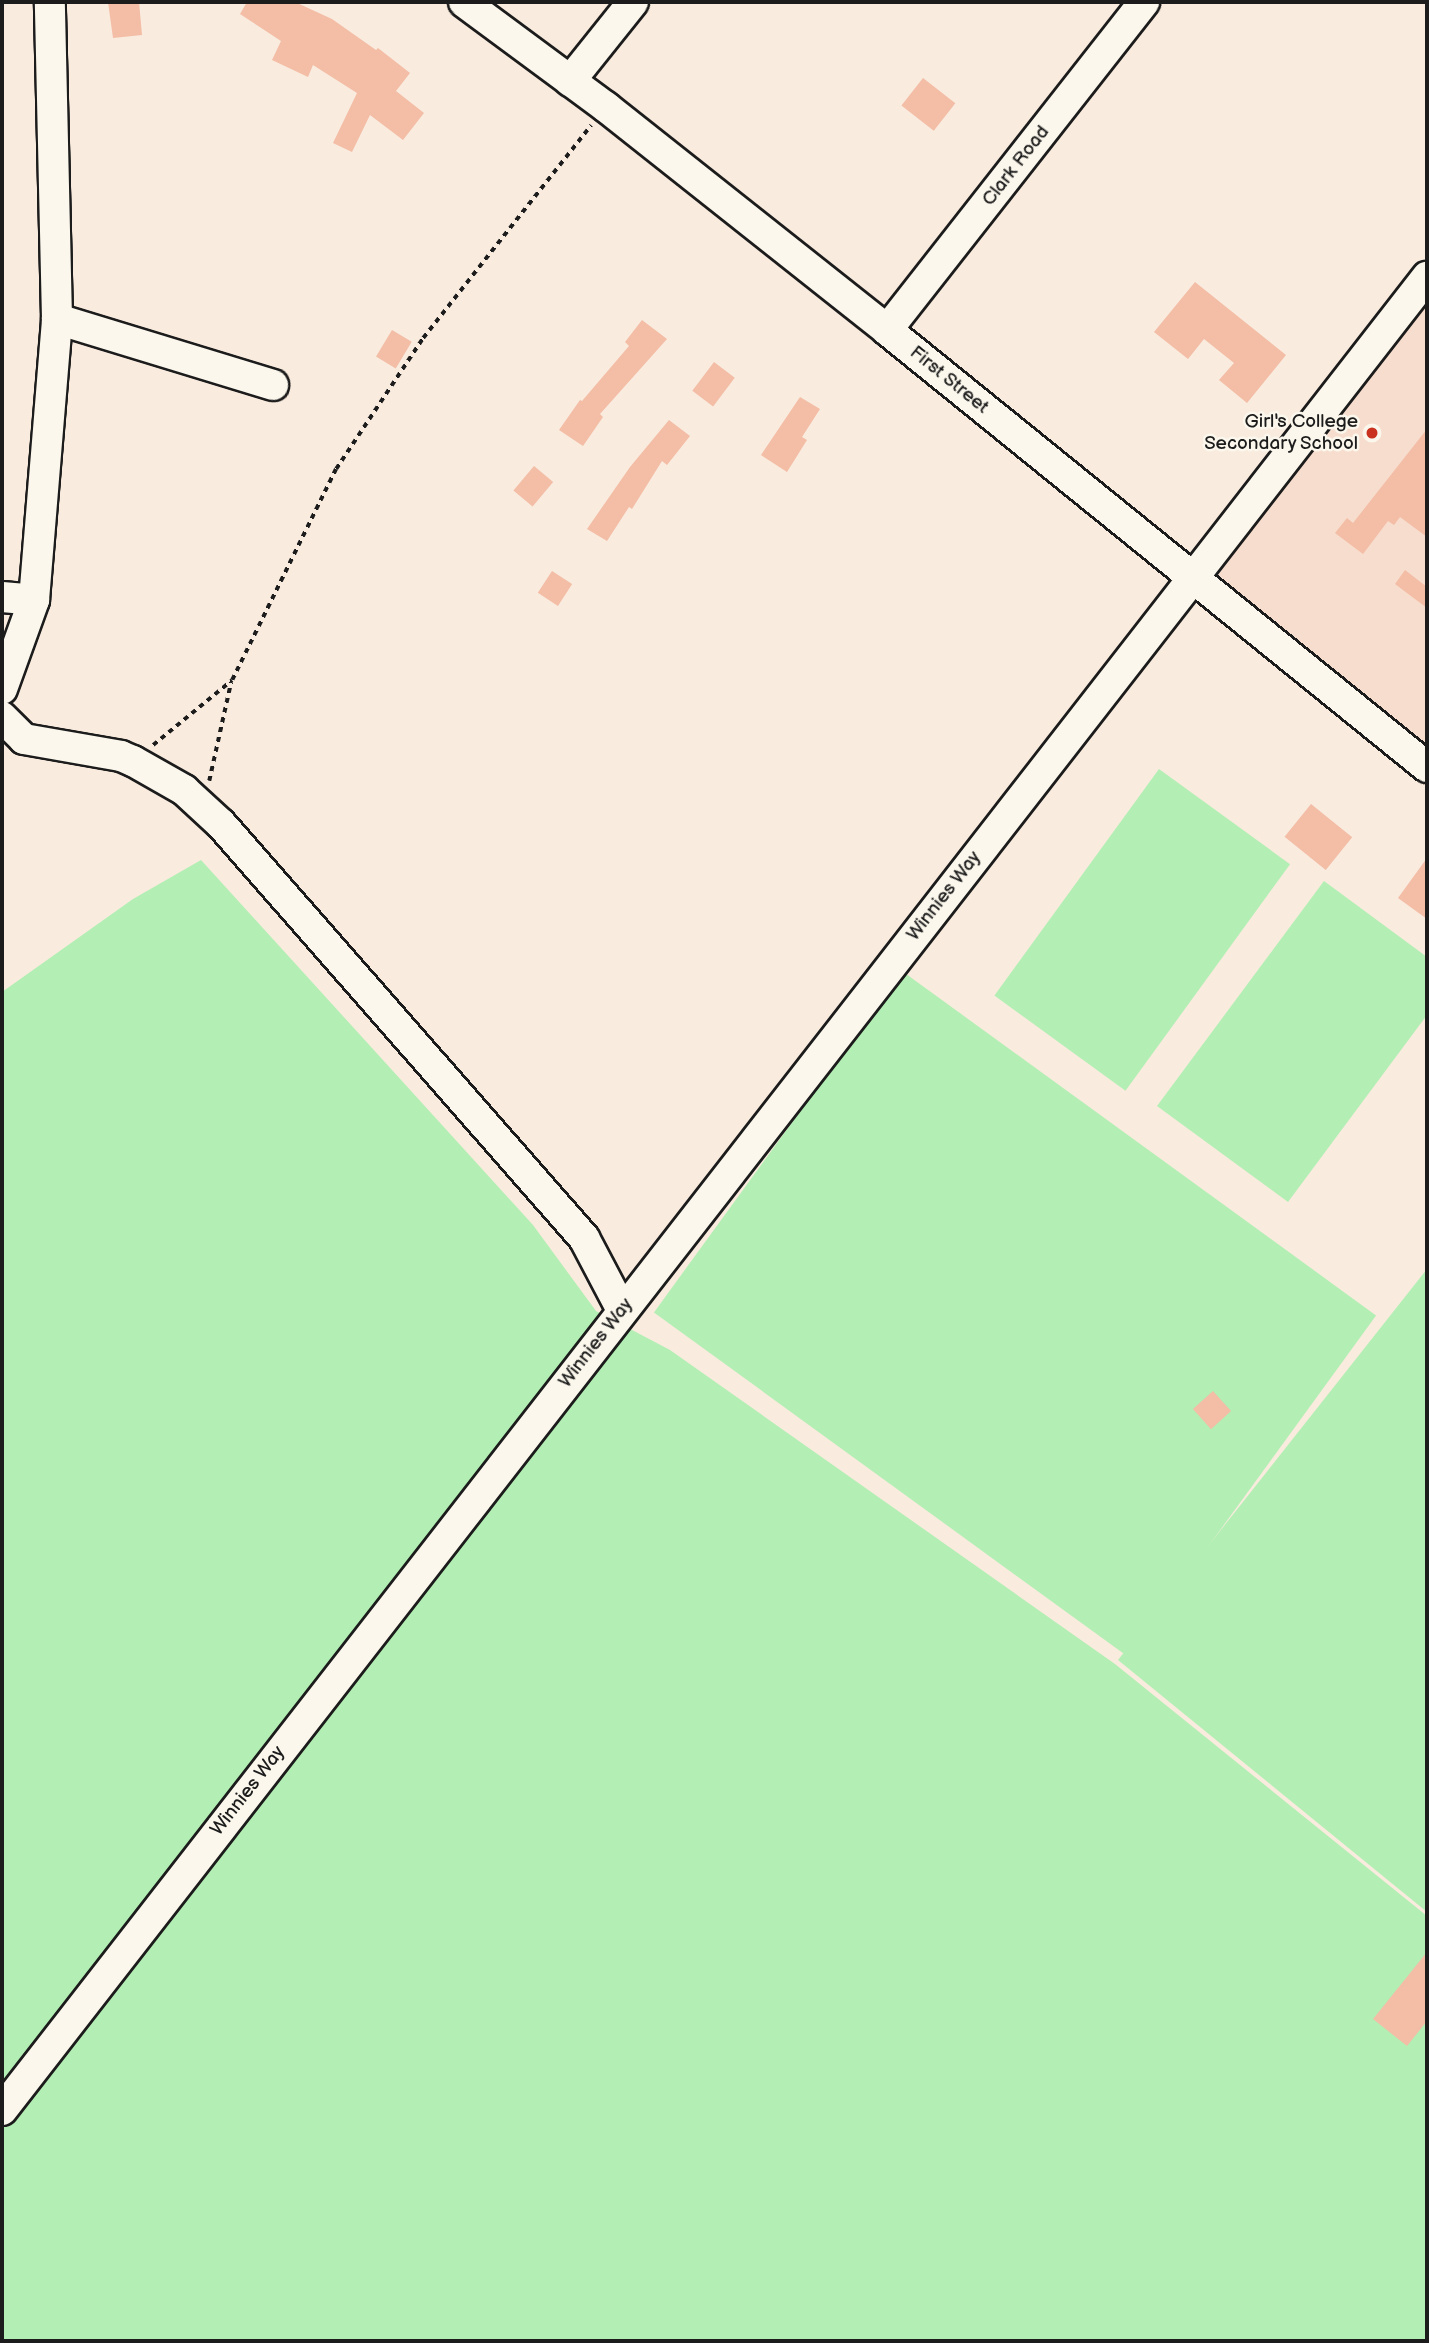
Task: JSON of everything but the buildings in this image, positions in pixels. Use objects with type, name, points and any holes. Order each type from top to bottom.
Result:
[{"type":"street","points":[[2,689],[34,600],[57,319],[50,2]]},
{"type":"street","name":"First Street","points":[[464,2],[606,107],[1427,766]]},
{"type":"street","points":[[570,81],[633,2]]},
{"type":"street","name":"Clark Road","points":[[887,330],[1144,2]]},
{"type":"street","name":"Winnies Way","points":[[2,2110],[1427,277]]},
{"type":"street","points":[[57,319],[273,385]]},
{"type":"street","points":[[2,597],[34,600]]},
{"type":"street","points":[[5,726],[24,739],[121,756],[184,790],[203,807],[584,1238],[622,1310]]},
{"type":"path","points":[[203,807],[232,680],[344,458],[423,338],[606,107]]},
{"type":"path","points":[[133,761],[232,680]]},
{"type":"shaded area","name":"Girl's College Secondary School","points":[[1427,291],[1427,755],[1204,575]]},
{"type":"green space","points":[[1159,769],[1290,864],[1125,1091],[994,996]]},
{"type":"green space","points":[[201,860],[533,1225],[596,1311],[670,1350],[1115,1664],[1427,1916],[1427,2341],[2,2341],[2,992],[133,899]]},
{"type":"green space","points":[[1324,881],[1427,957],[1427,1015],[1288,1202],[1157,1106]]},
{"type":"green space","points":[[902,971],[1376,1315],[1128,1657],[654,1312]]},
{"type":"green space","points":[[1427,1269],[1427,1912],[1118,1660]]},
{"type":"place","name":"Girl's College Secondary School","points":[[1372,433]]}]
